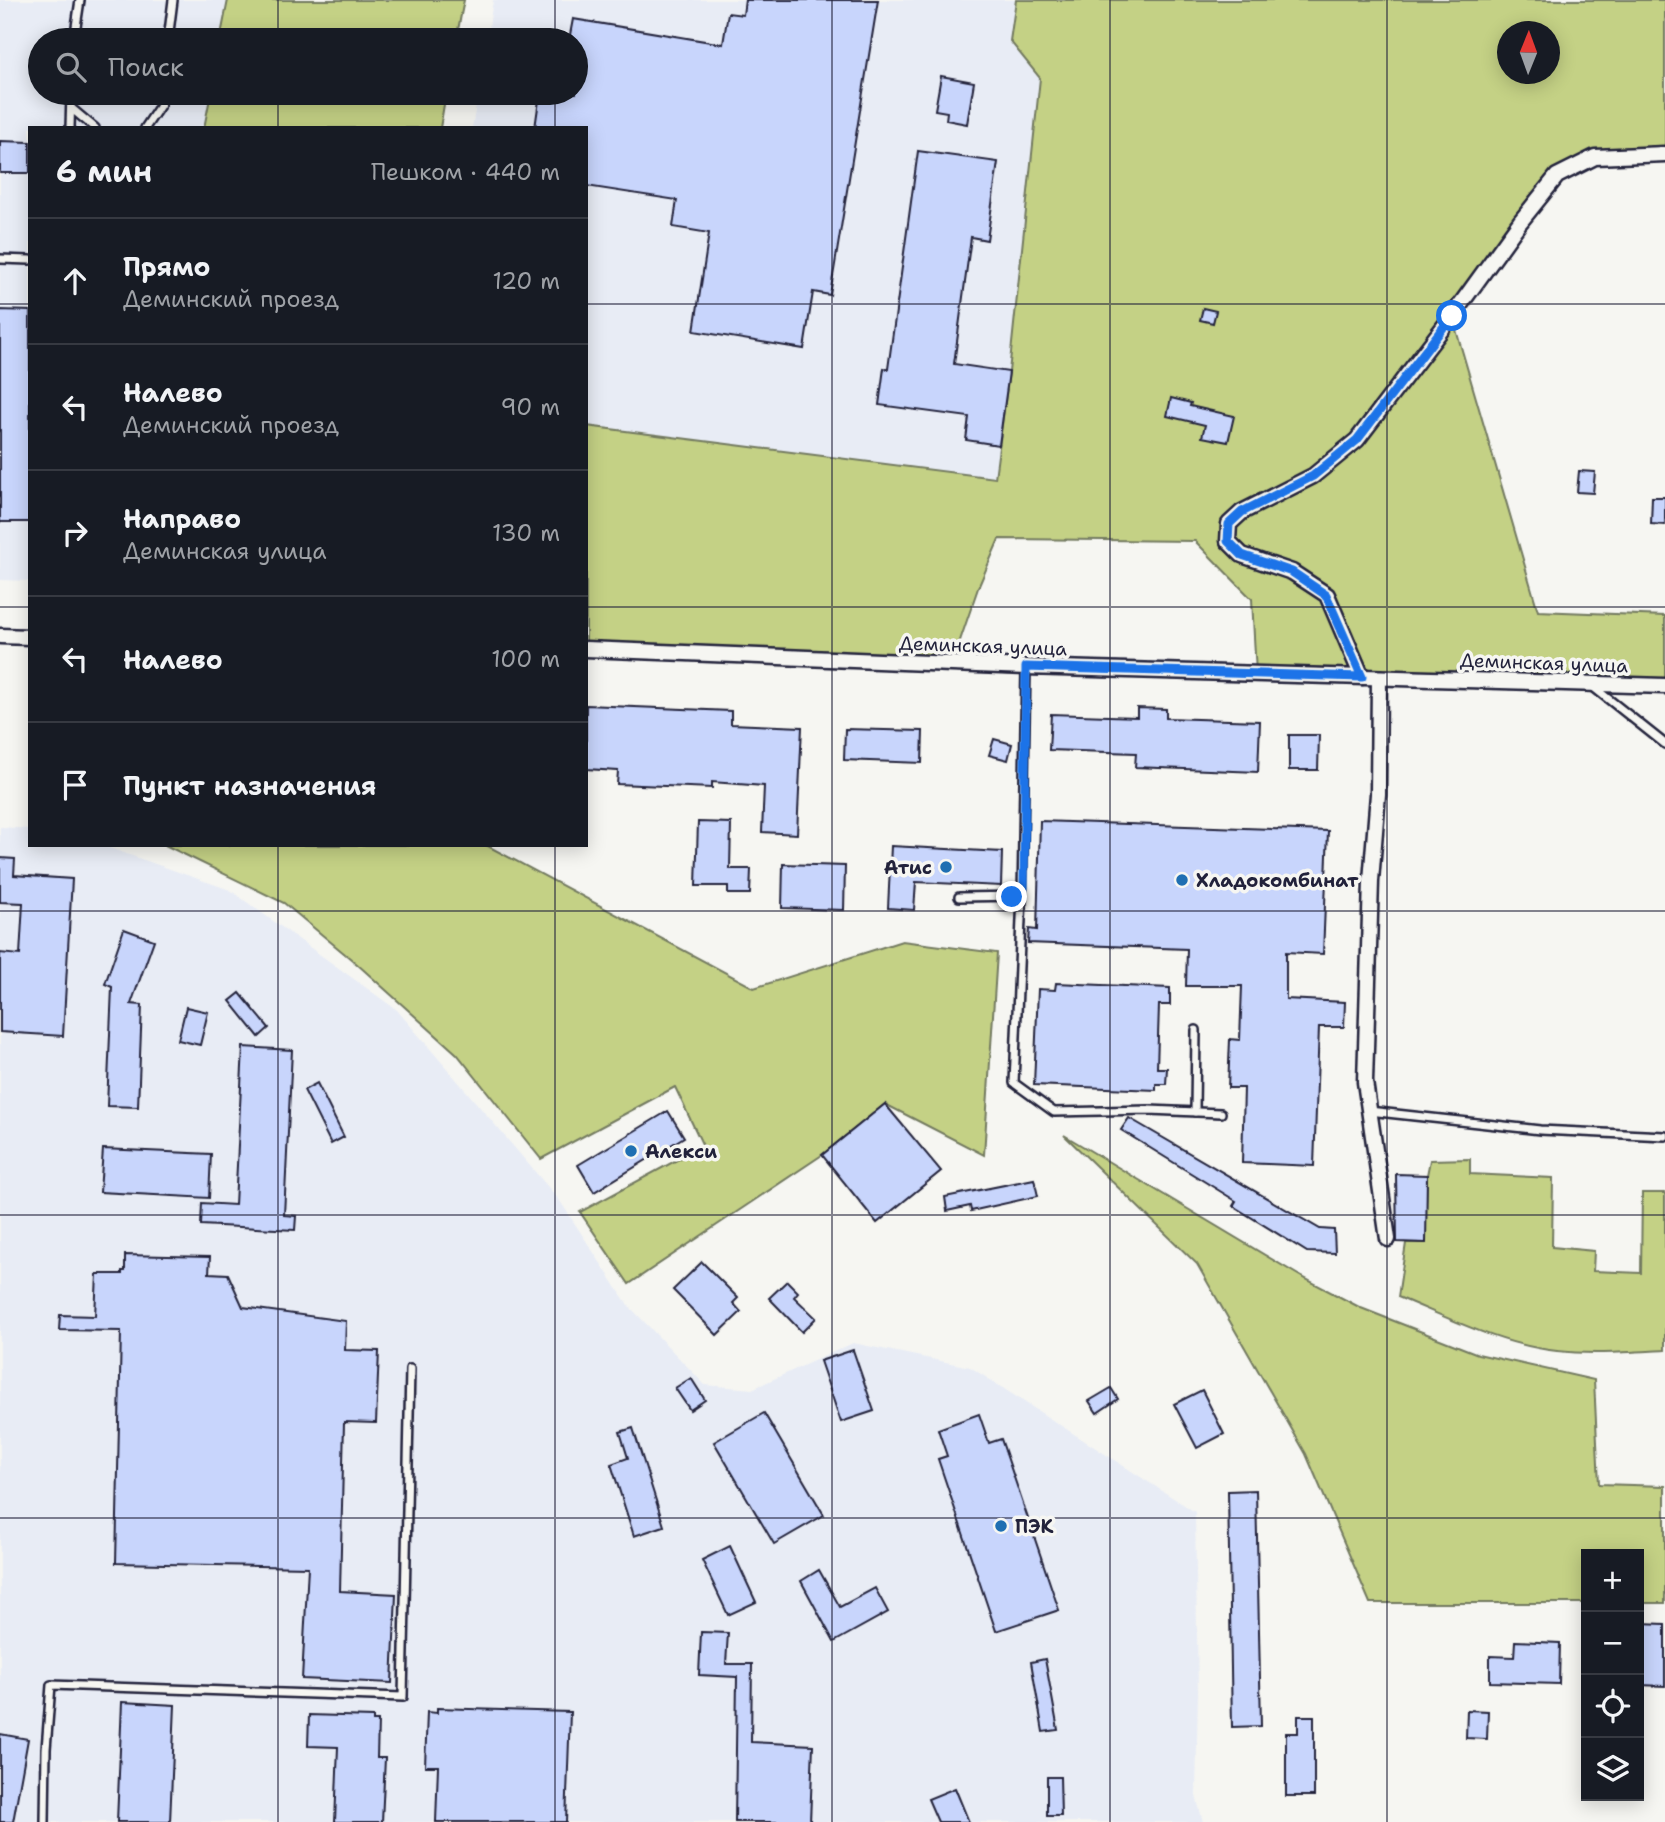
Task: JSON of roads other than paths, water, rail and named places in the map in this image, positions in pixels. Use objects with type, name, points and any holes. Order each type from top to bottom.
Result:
[{"type":"street","points":[[1362,677],[1326,595],[1292,572],[1242,555],[1228,541],[1229,524],[1242,512],[1313,476],[1357,440],[1557,176],[1595,157],[1665,153]]},
{"type":"street","points":[[0,636],[28,637]]},
{"type":"street","name":"Деминская улица","points":[[588,649],[1026,667],[1665,686]]},
{"type":"street","points":[[1379,678],[1378,794],[1371,881],[1364,1082],[1388,1239]]},
{"type":"lane","points":[[76,28],[80,0]]},
{"type":"lane","points":[[170,28],[173,0]]},
{"type":"lane","points":[[146,126],[160,105]]},
{"type":"lane","points":[[70,126],[71,108]]},
{"type":"lane","points":[[71,108],[93,126]]},
{"type":"lane","points":[[0,259],[28,260]]},
{"type":"lane","points":[[1026,667],[1022,896],[1014,1083],[1054,1112],[1149,1110],[1221,1113]]},
{"type":"lane","points":[[1589,684],[1665,744]]},
{"type":"lane","points":[[959,897],[1022,896]]},
{"type":"lane","points":[[1195,1112],[1196,1030]]},
{"type":"lane","points":[[1369,1111],[1540,1130],[1665,1136]]},
{"type":"lane","points":[[45,1822],[46,1749],[51,1685],[403,1697],[410,1368]]},
{"type":"place","name":"Атис","points":[[946,867]]},
{"type":"place","name":"Хладокомбинат","points":[[1182,880]]},
{"type":"place","name":"Алекси","points":[[631,1151]]},
{"type":"place","name":"ПЭК","points":[[1001,1526]]}]
